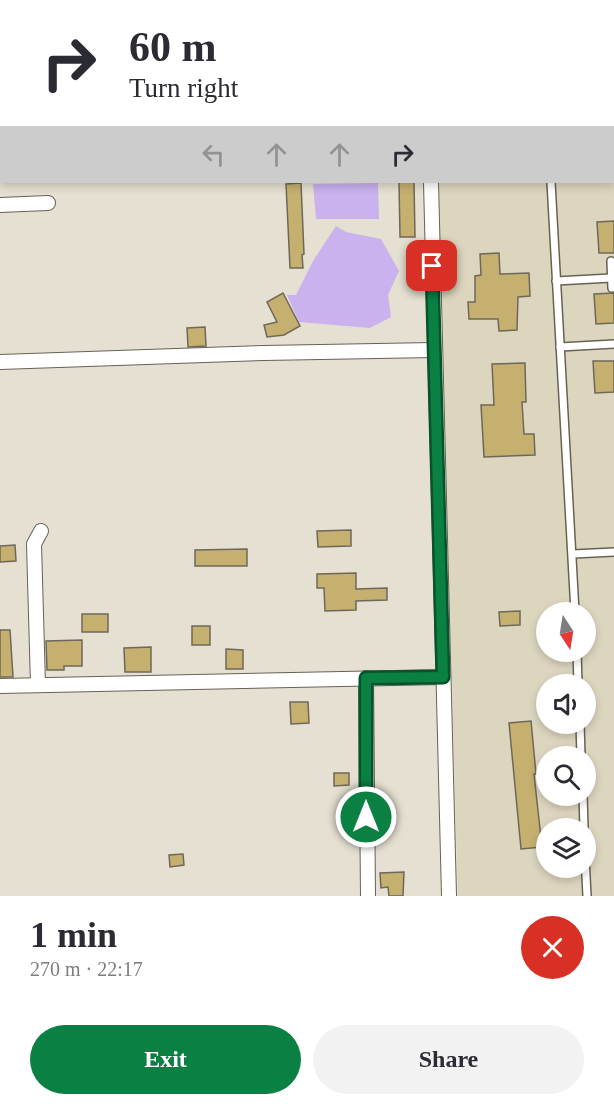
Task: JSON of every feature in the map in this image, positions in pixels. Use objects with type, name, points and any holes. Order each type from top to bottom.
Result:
[{"type":"street","points":[[431,183],[449,896]]},
{"type":"street","points":[[0,205],[48,203]]},
{"type":"street","points":[[0,362],[434,350]]},
{"type":"street","points":[[38,686],[34,544],[41,531]]},
{"type":"street","points":[[0,686],[443,677]]},
{"type":"street","points":[[366,678],[368,896]]},
{"type":"lane","points":[[551,183],[575,602]]},
{"type":"lane","points":[[611,261],[612,288]]},
{"type":"lane","points":[[556,281],[611,278]]},
{"type":"lane","points":[[560,347],[614,344]]},
{"type":"lane","points":[[573,554],[614,552]]},
{"type":"lane","points":[[586,878],[586,896]]},
{"type":"shaded area","points":[[378,183],[379,219],[316,219],[313,184]]},
{"type":"shaded area","points":[[437,183],[614,183],[614,896],[458,896]]},
{"type":"shaded area","points":[[336,226],[346,232],[381,239],[399,271],[388,295],[391,317],[370,328],[299,322],[287,295],[296,295],[313,261]]},
{"type":"building","points":[[301,183],[303,268],[290,268],[286,184]]},
{"type":"building","points":[[399,183],[414,183],[415,237],[400,237]]},
{"type":"building","points":[[614,221],[614,253],[599,253],[597,222]]},
{"type":"building","points":[[499,253],[500,274],[529,273],[530,296],[518,297],[517,330],[499,331],[498,319],[469,319],[468,302],[475,302],[475,276],[481,275],[480,254]]},
{"type":"building","points":[[283,293],[300,326],[284,335],[267,337],[264,325],[277,322],[267,302]]},
{"type":"building","points":[[614,293],[614,323],[596,324],[594,294]]},
{"type":"building","points":[[205,327],[206,346],[188,347],[187,328]]},
{"type":"building","points":[[593,361],[614,361],[614,392],[595,393]]},
{"type":"building","points":[[525,363],[526,402],[522,402],[524,434],[534,434],[535,455],[484,457],[481,405],[494,405],[492,364]]},
{"type":"building","points":[[351,530],[351,546],[318,547],[317,531]]},
{"type":"building","points":[[15,545],[16,561],[0,562],[0,546]]},
{"type":"building","points":[[247,549],[247,566],[195,566],[195,550]]},
{"type":"building","points":[[356,573],[356,589],[387,588],[387,600],[356,601],[356,610],[325,611],[324,588],[317,588],[317,574]]},
{"type":"building","points":[[520,611],[520,625],[500,626],[499,612]]},
{"type":"building","points":[[82,614],[108,614],[108,632],[82,632]]},
{"type":"building","points":[[192,626],[210,626],[210,645],[192,645]]},
{"type":"building","points":[[0,630],[10,630],[13,677],[0,677]]},
{"type":"building","points":[[82,640],[82,666],[64,666],[64,670],[47,670],[46,641]]},
{"type":"building","points":[[151,647],[151,672],[125,672],[124,648]]},
{"type":"building","points":[[226,649],[243,650],[243,669],[226,669]]},
{"type":"building","points":[[290,702],[308,702],[309,723],[291,724]]},
{"type":"building","points":[[531,721],[536,774],[534,774],[536,806],[539,818],[536,818],[536,848],[521,849],[509,723]]},
{"type":"building","points":[[334,773],[349,773],[349,785],[334,786]]},
{"type":"building","points":[[183,854],[184,865],[170,867],[169,855]]},
{"type":"building","points":[[404,872],[403,896],[389,896],[388,887],[381,888],[380,873]]},
{"type":"route","points":[[366,817],[366,678],[443,677],[432,266]]}]
